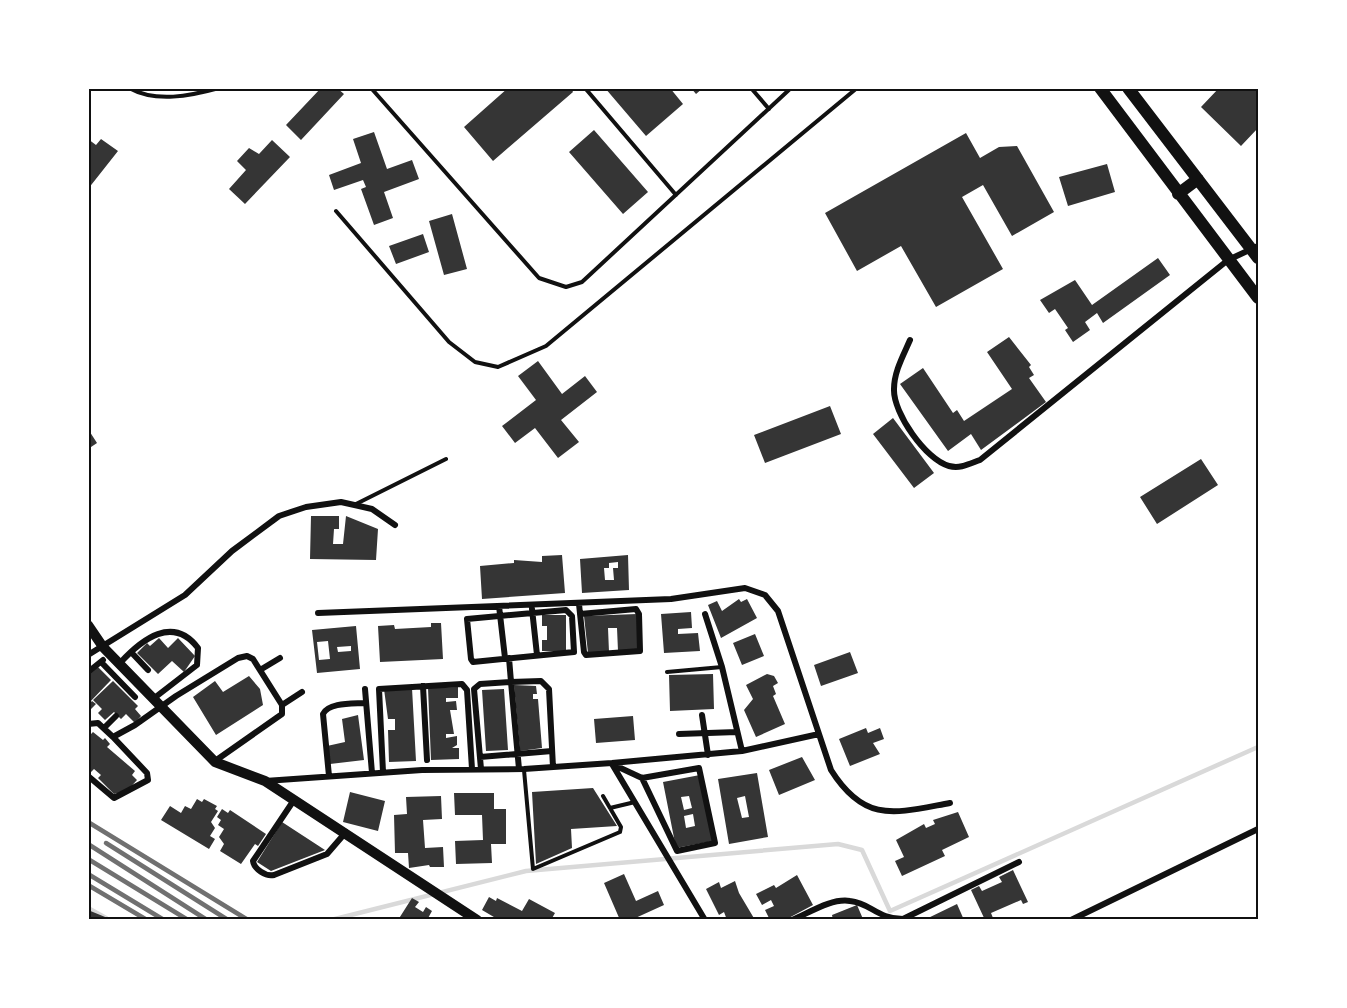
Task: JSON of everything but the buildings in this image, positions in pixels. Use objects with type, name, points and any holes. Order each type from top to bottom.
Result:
[{"type":"main road","points":[[1100,88],[1258,298]]},
{"type":"main road","points":[[1128,88],[1256,251]]},
{"type":"main road","points":[[1178,194],[1198,179]]},
{"type":"street","points":[[910,340],[897,371],[894,391],[903,418],[932,458],[947,466],[961,467],[980,460],[1228,260],[1256,251]]},
{"type":"street","points":[[88,655],[107,650],[185,595],[232,551],[279,516],[306,507],[341,502],[372,509],[395,525]]},
{"type":"street","points":[[318,613],[499,606],[532,609],[566,610],[570,612],[576,650],[571,654],[473,662],[465,621],[470,617],[500,615],[532,609],[579,604],[670,599],[745,588],[765,595],[778,611],[831,770],[842,788],[862,806],[897,812],[950,803]]},
{"type":"street","points":[[579,604],[580,614],[586,655],[640,651],[639,614],[636,609],[580,614]]},
{"type":"street","points":[[499,606],[511,682],[517,754],[521,769]]},
{"type":"street","points":[[532,609],[537,655]]},
{"type":"street","points":[[705,614],[722,667],[742,751]]},
{"type":"street","points":[[88,625],[107,650],[143,689],[215,762],[265,781],[295,799],[477,920]]},
{"type":"street","points":[[113,737],[156,703],[197,665],[200,657],[198,648],[185,634],[164,631],[157,633],[120,663]]},
{"type":"street","points":[[88,672],[101,662],[107,650]]},
{"type":"street","points":[[131,652],[148,670]]},
{"type":"street","points":[[156,703],[238,658],[247,656],[260,670],[282,705],[282,714],[215,762]]},
{"type":"street","points":[[260,670],[280,658]]},
{"type":"street","points":[[101,662],[134,698],[143,689]]},
{"type":"street","points":[[481,769],[474,689],[480,684],[541,681],[547,684],[549,689],[553,767]]},
{"type":"street","points":[[422,770],[427,760],[423,686]]},
{"type":"street","points":[[384,772],[379,689],[423,686],[465,686],[471,769]]},
{"type":"street","points":[[365,689],[372,773]]},
{"type":"street","points":[[282,705],[302,692]]},
{"type":"street","points":[[329,776],[322,714],[331,706],[366,703]]},
{"type":"street","points":[[702,715],[708,755]]},
{"type":"street","points":[[104,729],[116,716]]},
{"type":"street","points":[[88,724],[98,723],[113,737],[147,773],[148,780],[114,798],[88,776]]},
{"type":"street","points":[[680,734],[737,732]]},
{"type":"street","points":[[265,781],[422,770],[521,769],[612,764],[742,751],[819,735]]},
{"type":"street","points":[[480,757],[552,751]]},
{"type":"street","points":[[427,760],[431,763],[432,770]]},
{"type":"street","points":[[612,764],[642,778],[701,769],[715,843],[677,851],[642,778]]},
{"type":"street","points":[[612,764],[705,920]]},
{"type":"street","points":[[295,799],[253,861],[256,868],[267,875],[274,875],[327,854],[346,832]]},
{"type":"street","points":[[1071,920],[1258,830]]},
{"type":"street","points":[[792,920],[836,901],[851,901],[887,919],[903,919],[1019,862]]},
{"type":"lane","points":[[129,88],[141,95],[187,97],[219,88]]},
{"type":"lane","points":[[371,88],[539,278],[567,287],[582,282],[791,88]]},
{"type":"lane","points":[[585,88],[676,195]]},
{"type":"lane","points":[[751,88],[769,109]]},
{"type":"lane","points":[[336,211],[449,342],[475,362],[498,367],[517,361],[546,345],[857,88]]},
{"type":"lane","points":[[355,504],[446,459]]},
{"type":"lane","points":[[667,672],[722,667]]},
{"type":"lane","points":[[521,769],[533,869],[620,832],[621,827],[603,796]]},
{"type":"lane","points":[[610,808],[635,802]]},
{"type":"waterway","points":[[331,920],[526,871],[838,844],[862,850],[890,911],[1258,747]]},
{"type":"waterway","points":[[88,908],[106,918]]},
{"type":"railway","points":[[88,822],[248,920]]},
{"type":"railway","points":[[106,843],[228,920]]},
{"type":"railway","points":[[88,844],[207,920]]},
{"type":"railway","points":[[88,859],[188,920]]},
{"type":"railway","points":[[88,874],[164,920]]},
{"type":"railway","points":[[88,885],[147,920]]}]
